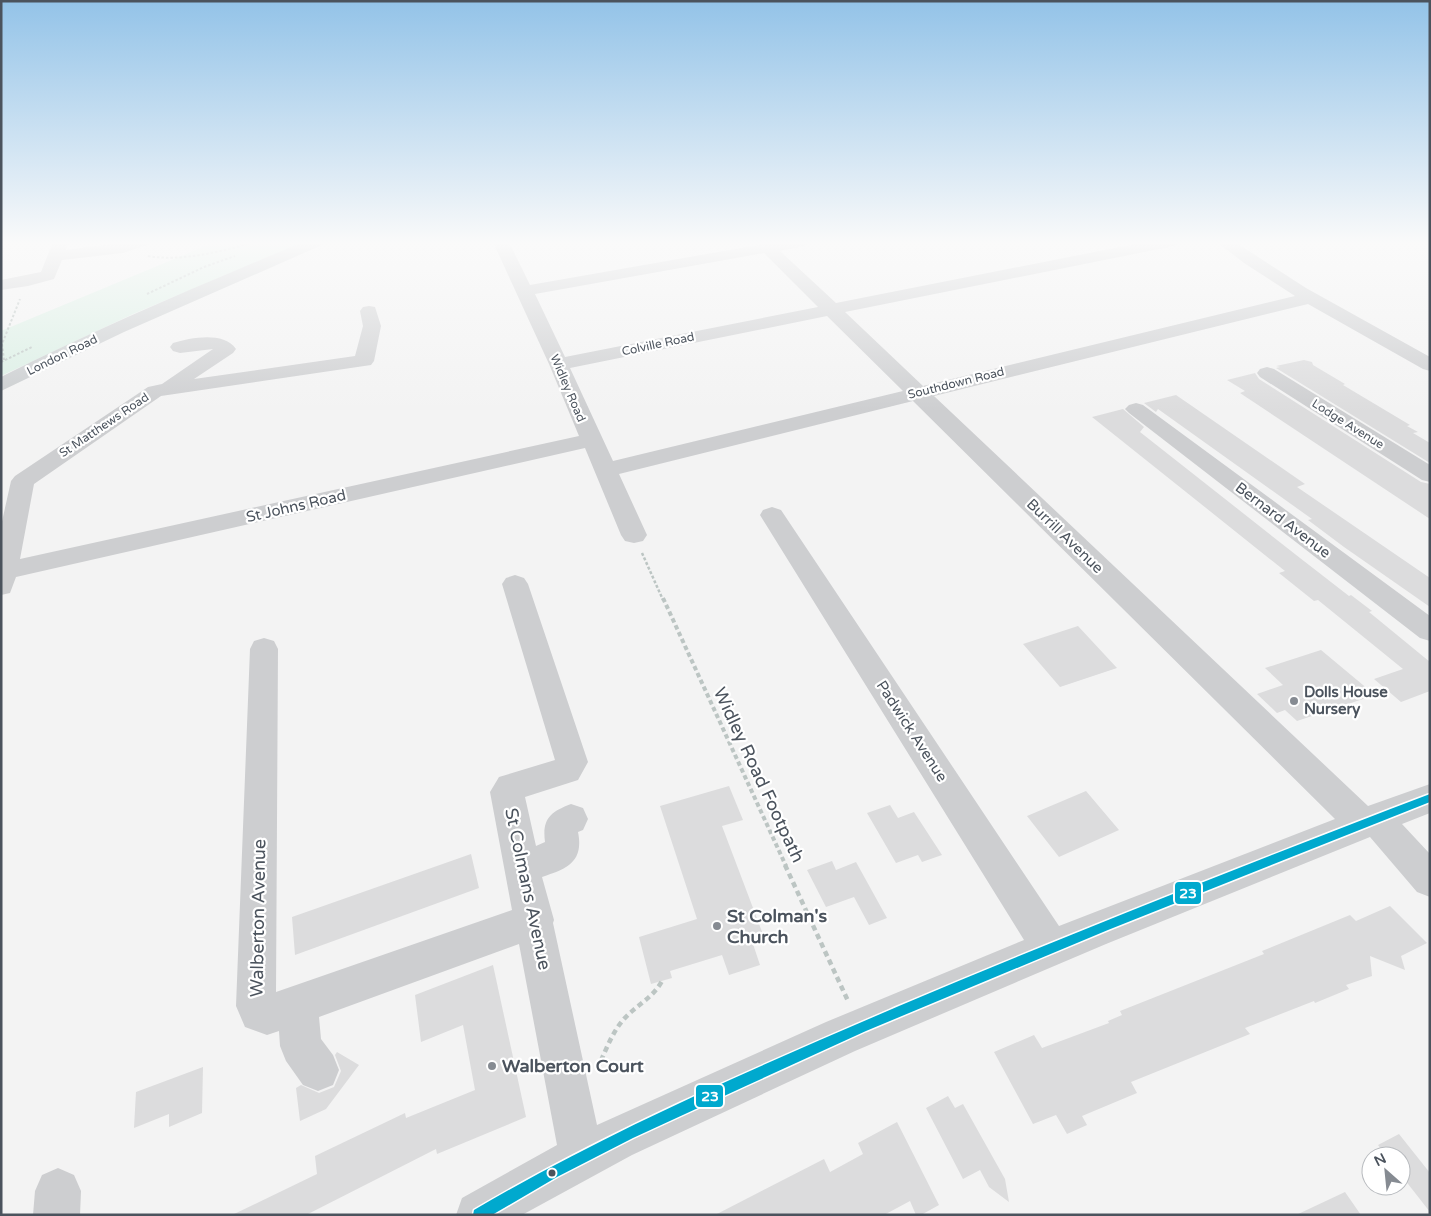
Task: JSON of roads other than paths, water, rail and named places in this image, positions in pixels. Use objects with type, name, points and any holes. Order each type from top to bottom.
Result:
[{"type":"main road","name":"London Road","points":[[1,385],[44,362],[185,299]]},
{"type":"street","name":"Widley Road","points":[[529,299],[634,535]]},
{"type":"street","name":"Burrill Avenue","points":[[820,299],[917,393],[1430,880]]},
{"type":"street","name":"Colville Road","points":[[559,364],[883,299]]},
{"type":"street","name":"Southdown Road","points":[[605,470],[1306,299]]},
{"type":"street","points":[[1310,299],[1430,365]]},
{"type":"street","name":"St Matthews Road","points":[[2,576],[23,481],[155,391],[364,361],[372,326],[369,311]]},
{"type":"street","points":[[166,389],[226,349],[215,343],[180,347]]},
{"type":"street","name":"Lodge Avenue","points":[[1267,373],[1430,475]]},
{"type":"street","name":"Bernard Avenue","points":[[1136,409],[1430,631]]},
{"type":"street","name":"St Johns Road","points":[[2,576],[590,440]]},
{"type":"street","name":"Padwick Avenue","points":[[772,515],[1051,948]]},
{"type":"street","name":"St Colmans Avenue","points":[[515,584],[572,762],[566,770],[510,787],[507,792],[535,920],[581,1155]]},
{"type":"street","name":"Walberton Avenue","points":[[264,649],[256,1006],[259,1013],[267,1015],[535,920]]},
{"type":"street","points":[[479,1215],[508,1196],[581,1155],[860,1027],[1051,948],[1430,798]]},
{"type":"street","points":[[523,864],[553,857],[560,853],[562,849],[560,828],[565,821],[571,819]]},
{"type":"street","points":[[297,1004],[301,1046],[318,1070]]},
{"type":"place","name":"Dolls House Nursery","points":[[1294,701]]},
{"type":"place","name":"St Colman's Church","points":[[717,926]]},
{"type":"place","name":"Walberton Court","points":[[492,1066]]}]
